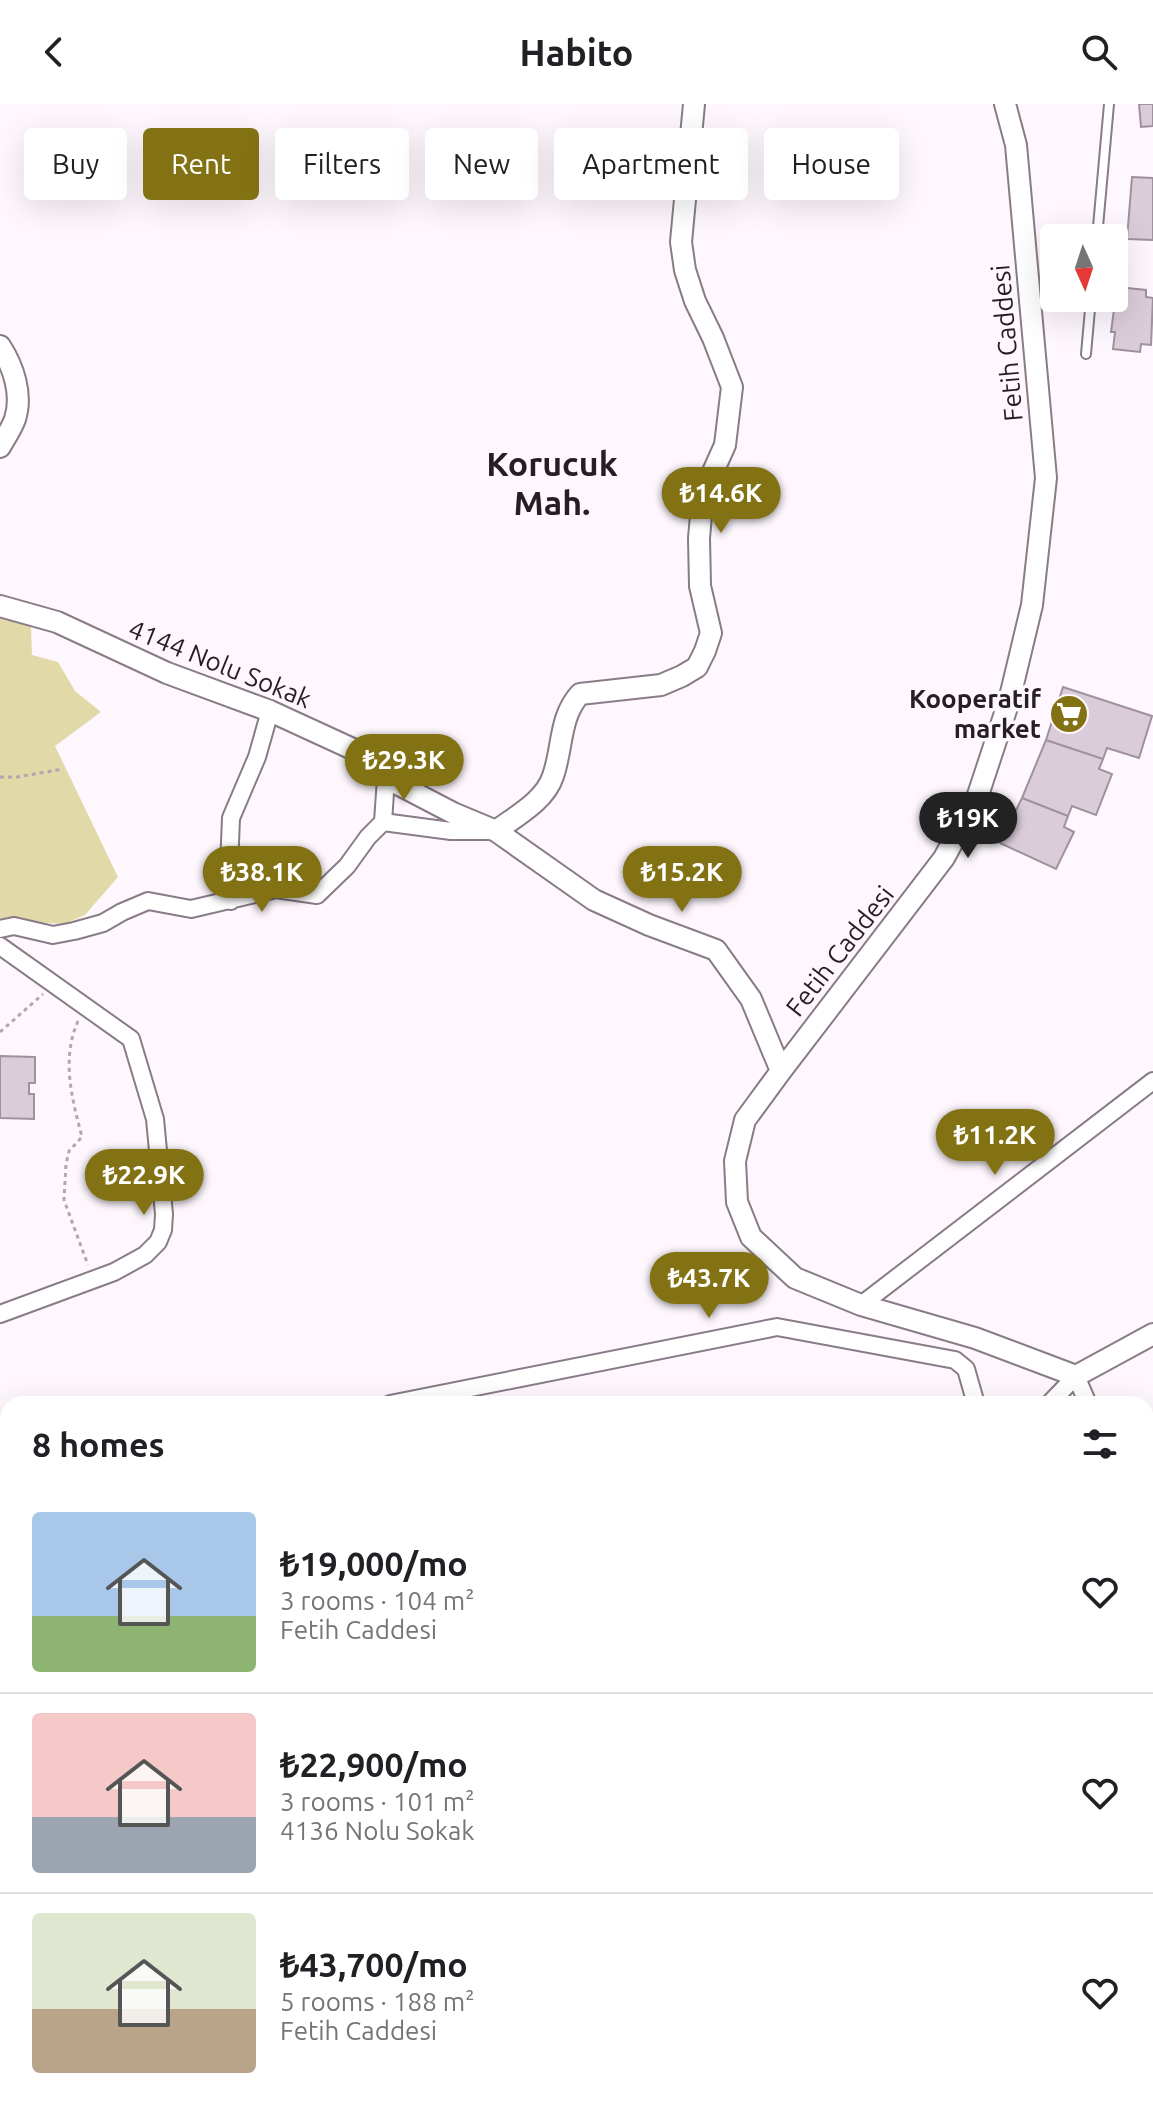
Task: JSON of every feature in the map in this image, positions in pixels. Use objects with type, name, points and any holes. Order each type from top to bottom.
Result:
[{"type":"street","points":[[383,822],[451,831],[496,831],[534,803],[553,778],[563,730],[572,703],[580,694],[661,685],[697,667],[705,651],[711,633],[700,586],[699,538],[703,494],[725,445],[732,387],[695,301],[685,270],[681,242],[694,104]]},
{"type":"street","name":"Fetih Caddesi","points":[[1005,104],[1016,145],[1046,478],[1032,605],[1009,701],[978,795],[944,858],[745,1120],[735,1161],[737,1202],[751,1237],[795,1278],[861,1305],[975,1338],[1076,1376]]},
{"type":"street","points":[[0,346],[7,356],[17,386],[18,403],[15,419],[0,447]]},
{"type":"street","name":"4144 Nolu Sokak","points":[[0,606],[57,622],[167,673],[270,711],[357,751],[386,778],[453,813],[496,831],[594,900],[716,950],[751,999],[781,1071]]},
{"type":"street","points":[[231,901],[231,818],[257,757],[270,711]]},
{"type":"street","points":[[0,929],[14,926],[53,935],[103,923],[148,901],[191,909],[276,889],[317,895],[347,866],[383,822],[386,778]]},
{"type":"street","points":[[0,946],[131,1039],[155,1119],[164,1214],[158,1242],[145,1255],[114,1272],[0,1314]]},
{"type":"street","points":[[861,1305],[1153,1081]]},
{"type":"street","points":[[430,1396],[777,1327],[955,1360],[966,1369],[974,1396]]},
{"type":"street","points":[[1057,1396],[1076,1376],[1153,1334]]},
{"type":"street","points":[[1076,1376],[1085,1396]]},
{"type":"lane","points":[[1098,224],[1109,104]]},
{"type":"lane","points":[[1086,354],[1090,312]]},
{"type":"path","points":[[0,777],[63,769]]},
{"type":"path","points":[[0,1032],[55,984]]},
{"type":"path","points":[[85,1006],[75,1027],[69,1056],[71,1097],[82,1137],[69,1151],[64,1200],[94,1280]]},
{"type":"shaded area","points":[[0,615],[31,627],[32,655],[58,662],[75,691],[101,712],[55,746],[118,877],[85,915],[64,924],[0,920]]},
{"type":"building","points":[[1139,104],[1153,104],[1153,126],[1141,127]]},
{"type":"building","points":[[1132,177],[1153,178],[1153,240],[1128,239]]},
{"type":"building","points":[[1128,288],[1146,290],[1146,297],[1153,298],[1151,345],[1141,344],[1140,352],[1113,349],[1115,332],[1111,332],[1114,312],[1128,312]]},
{"type":"building","points":[[1063,687],[1152,716],[1139,758],[1107,748],[1103,759],[1046,740]]},
{"type":"building","points":[[1046,740],[1103,759],[1099,769],[1112,774],[1096,815],[1072,806],[1068,816],[1022,798]]},
{"type":"building","points":[[1022,798],[1068,816],[1064,827],[1074,832],[1056,869],[1000,843]]},
{"type":"building","points":[[0,1056],[35,1057],[35,1083],[29,1083],[29,1094],[34,1094],[34,1119],[0,1118]]},
{"type":"place","name":"Kooperatif market","points":[[1069,714]]},
{"type":"district","name":"Korucuk Mah.","points":[[552,484]]}]
